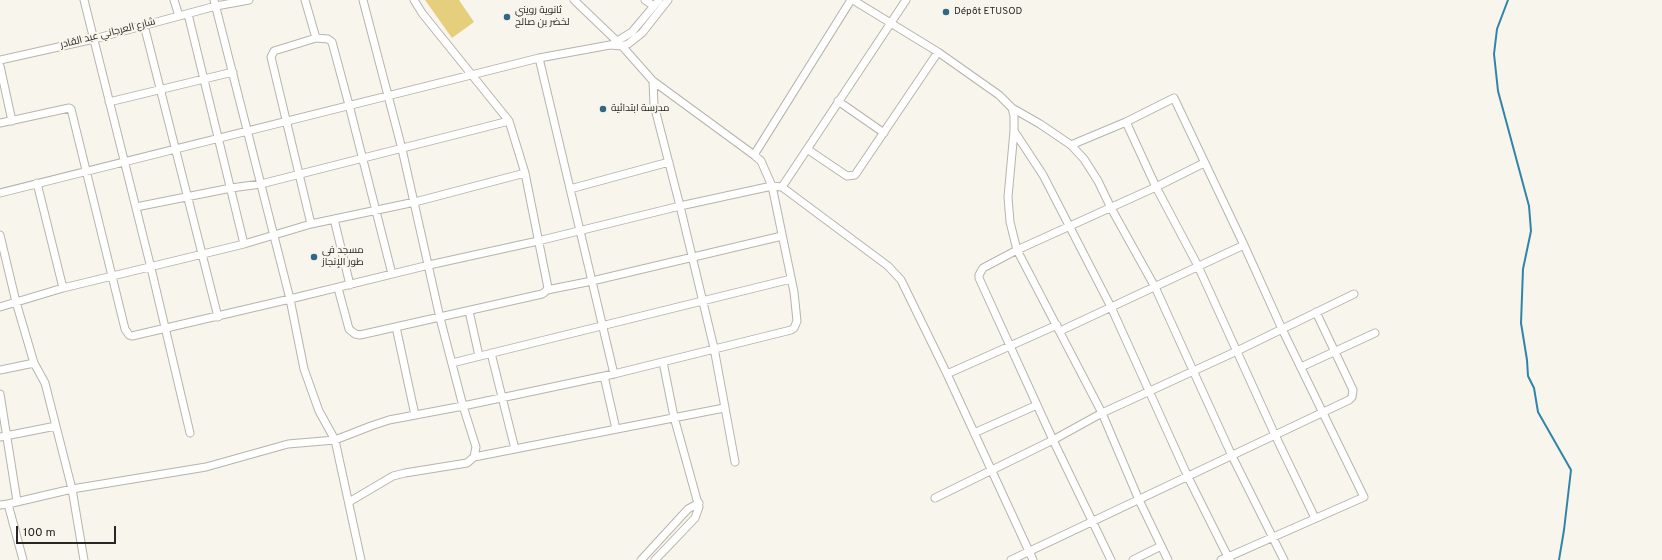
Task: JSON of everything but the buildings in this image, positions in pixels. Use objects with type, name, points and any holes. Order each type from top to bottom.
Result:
[{"type":"street","points":[[84,0],[166,329],[190,433]]},
{"type":"street","points":[[174,0],[179,16]]},
{"type":"street","name":"شارع العرجاني عبد القادر","points":[[0,60],[94,39],[188,14],[215,3],[249,0]]},
{"type":"street","points":[[305,0],[316,38]]},
{"type":"street","points":[[363,0],[415,202],[440,318],[463,406],[476,442],[476,452],[474,457]]},
{"type":"street","points":[[414,0],[422,13],[509,121],[525,173],[548,290]]},
{"type":"street","points":[[0,505],[72,489],[206,466],[288,444],[335,440],[371,426],[415,415],[614,374],[794,328],[797,321],[791,279],[772,186],[765,169],[754,154],[653,81],[583,3],[574,0]]},
{"type":"street","points":[[620,43],[632,32],[657,3],[645,0]]},
{"type":"street","points":[[0,193],[539,58],[634,40],[642,33],[668,0]]},
{"type":"street","points":[[754,154],[854,0],[938,52],[999,95],[1012,108],[1040,124],[1071,145],[1091,170],[1155,286],[1232,456],[1284,560]]},
{"type":"street","points":[[782,187],[906,0]]},
{"type":"street","points":[[215,3],[274,234],[310,388],[324,421],[335,440],[361,560]]},
{"type":"street","points":[[188,14],[244,244]]},
{"type":"street","points":[[144,25],[218,316]]},
{"type":"street","points":[[311,224],[272,55],[274,51],[316,38],[328,38],[332,42],[377,210],[392,274]]},
{"type":"street","points":[[807,149],[840,172],[851,176],[858,173],[938,52]]},
{"type":"street","points":[[539,58],[614,374]]},
{"type":"street","points":[[0,66],[12,121]]},
{"type":"street","points":[[110,102],[233,72]]},
{"type":"street","points":[[653,81],[654,105],[693,257],[714,348],[735,462]]},
{"type":"street","points":[[1071,145],[1126,122],[1174,98],[1300,367],[1364,497],[1229,558],[1221,560]]},
{"type":"street","points":[[838,102],[884,133]]},
{"type":"street","points":[[0,123],[71,108],[111,277],[125,329],[129,335],[132,336],[290,300],[429,265],[538,241],[680,206],[772,186],[782,187],[888,266],[900,280],[947,374],[1033,560]]},
{"type":"street","points":[[1012,108],[1014,116],[1014,131],[1008,197],[1010,222],[1017,250],[1102,413],[1139,500],[1168,560]]},
{"type":"street","points":[[136,207],[187,196],[261,184],[509,121]]},
{"type":"street","points":[[1126,122],[1156,187],[1198,266],[1275,435],[1315,518]]},
{"type":"street","points":[[1014,131],[1043,175],[1068,227],[1111,307],[1188,477],[1229,558]]},
{"type":"street","points":[[570,189],[669,162]]},
{"type":"street","points":[[1111,560],[1053,440],[979,278],[979,274],[983,268],[1017,250],[1111,208],[1204,163]]},
{"type":"street","points":[[0,307],[63,288],[151,268],[244,244],[311,224],[415,202],[525,173]]},
{"type":"street","points":[[37,183],[63,288]]},
{"type":"street","points":[[334,219],[350,285]]},
{"type":"street","points":[[0,235],[16,302],[34,363],[46,383],[72,489],[84,560]]},
{"type":"street","points":[[338,288],[349,329],[351,333],[360,335],[440,318],[542,294],[548,290],[782,236]]},
{"type":"street","points":[[947,374],[1011,346],[1111,307],[1244,245]]},
{"type":"street","points":[[452,363],[791,279]]},
{"type":"street","points":[[935,498],[1053,440],[1102,413],[1237,352],[1354,294]]},
{"type":"street","points":[[469,311],[479,356]]},
{"type":"street","points":[[1011,560],[1349,400],[1353,393],[1316,312]]},
{"type":"street","points":[[396,327],[415,415]]},
{"type":"street","points":[[1300,367],[1374,333]]},
{"type":"street","points":[[491,353],[501,398],[515,449]]},
{"type":"street","points":[[655,560],[695,518],[699,510],[699,503],[674,417],[663,362]]},
{"type":"street","points":[[0,370],[34,363]]},
{"type":"street","points":[[604,376],[616,429]]},
{"type":"street","points":[[0,394],[4,436],[17,501]]},
{"type":"street","points":[[974,433],[1037,405]]},
{"type":"street","points":[[349,502],[393,476],[405,472],[467,463],[474,457],[724,408]]},
{"type":"street","points":[[4,436],[56,426]]},
{"type":"street","points":[[640,560],[688,509],[699,503]]},
{"type":"street","points":[[8,504],[23,560]]},
{"type":"street","points":[[1133,560],[1161,546]]},
{"type":"shaded area","points":[[425,0],[459,0],[474,22],[452,38]]},
{"type":"waterway","points":[[1508,0],[1497,29],[1494,54],[1498,91],[1529,206],[1531,231],[1523,269],[1521,323],[1528,376],[1534,388],[1538,412],[1571,470],[1559,560]]},
{"type":"place","name":"Dépôt ETUSOD","points":[[946,12]]},
{"type":"place","name":"ثانوية رويني لخضر بن صالح","points":[[507,17]]},
{"type":"place","name":"مدرسة ابتدائية","points":[[603,109]]},
{"type":"place","name":"مسجد في طور الإنجاز","points":[[314,257]]}]
